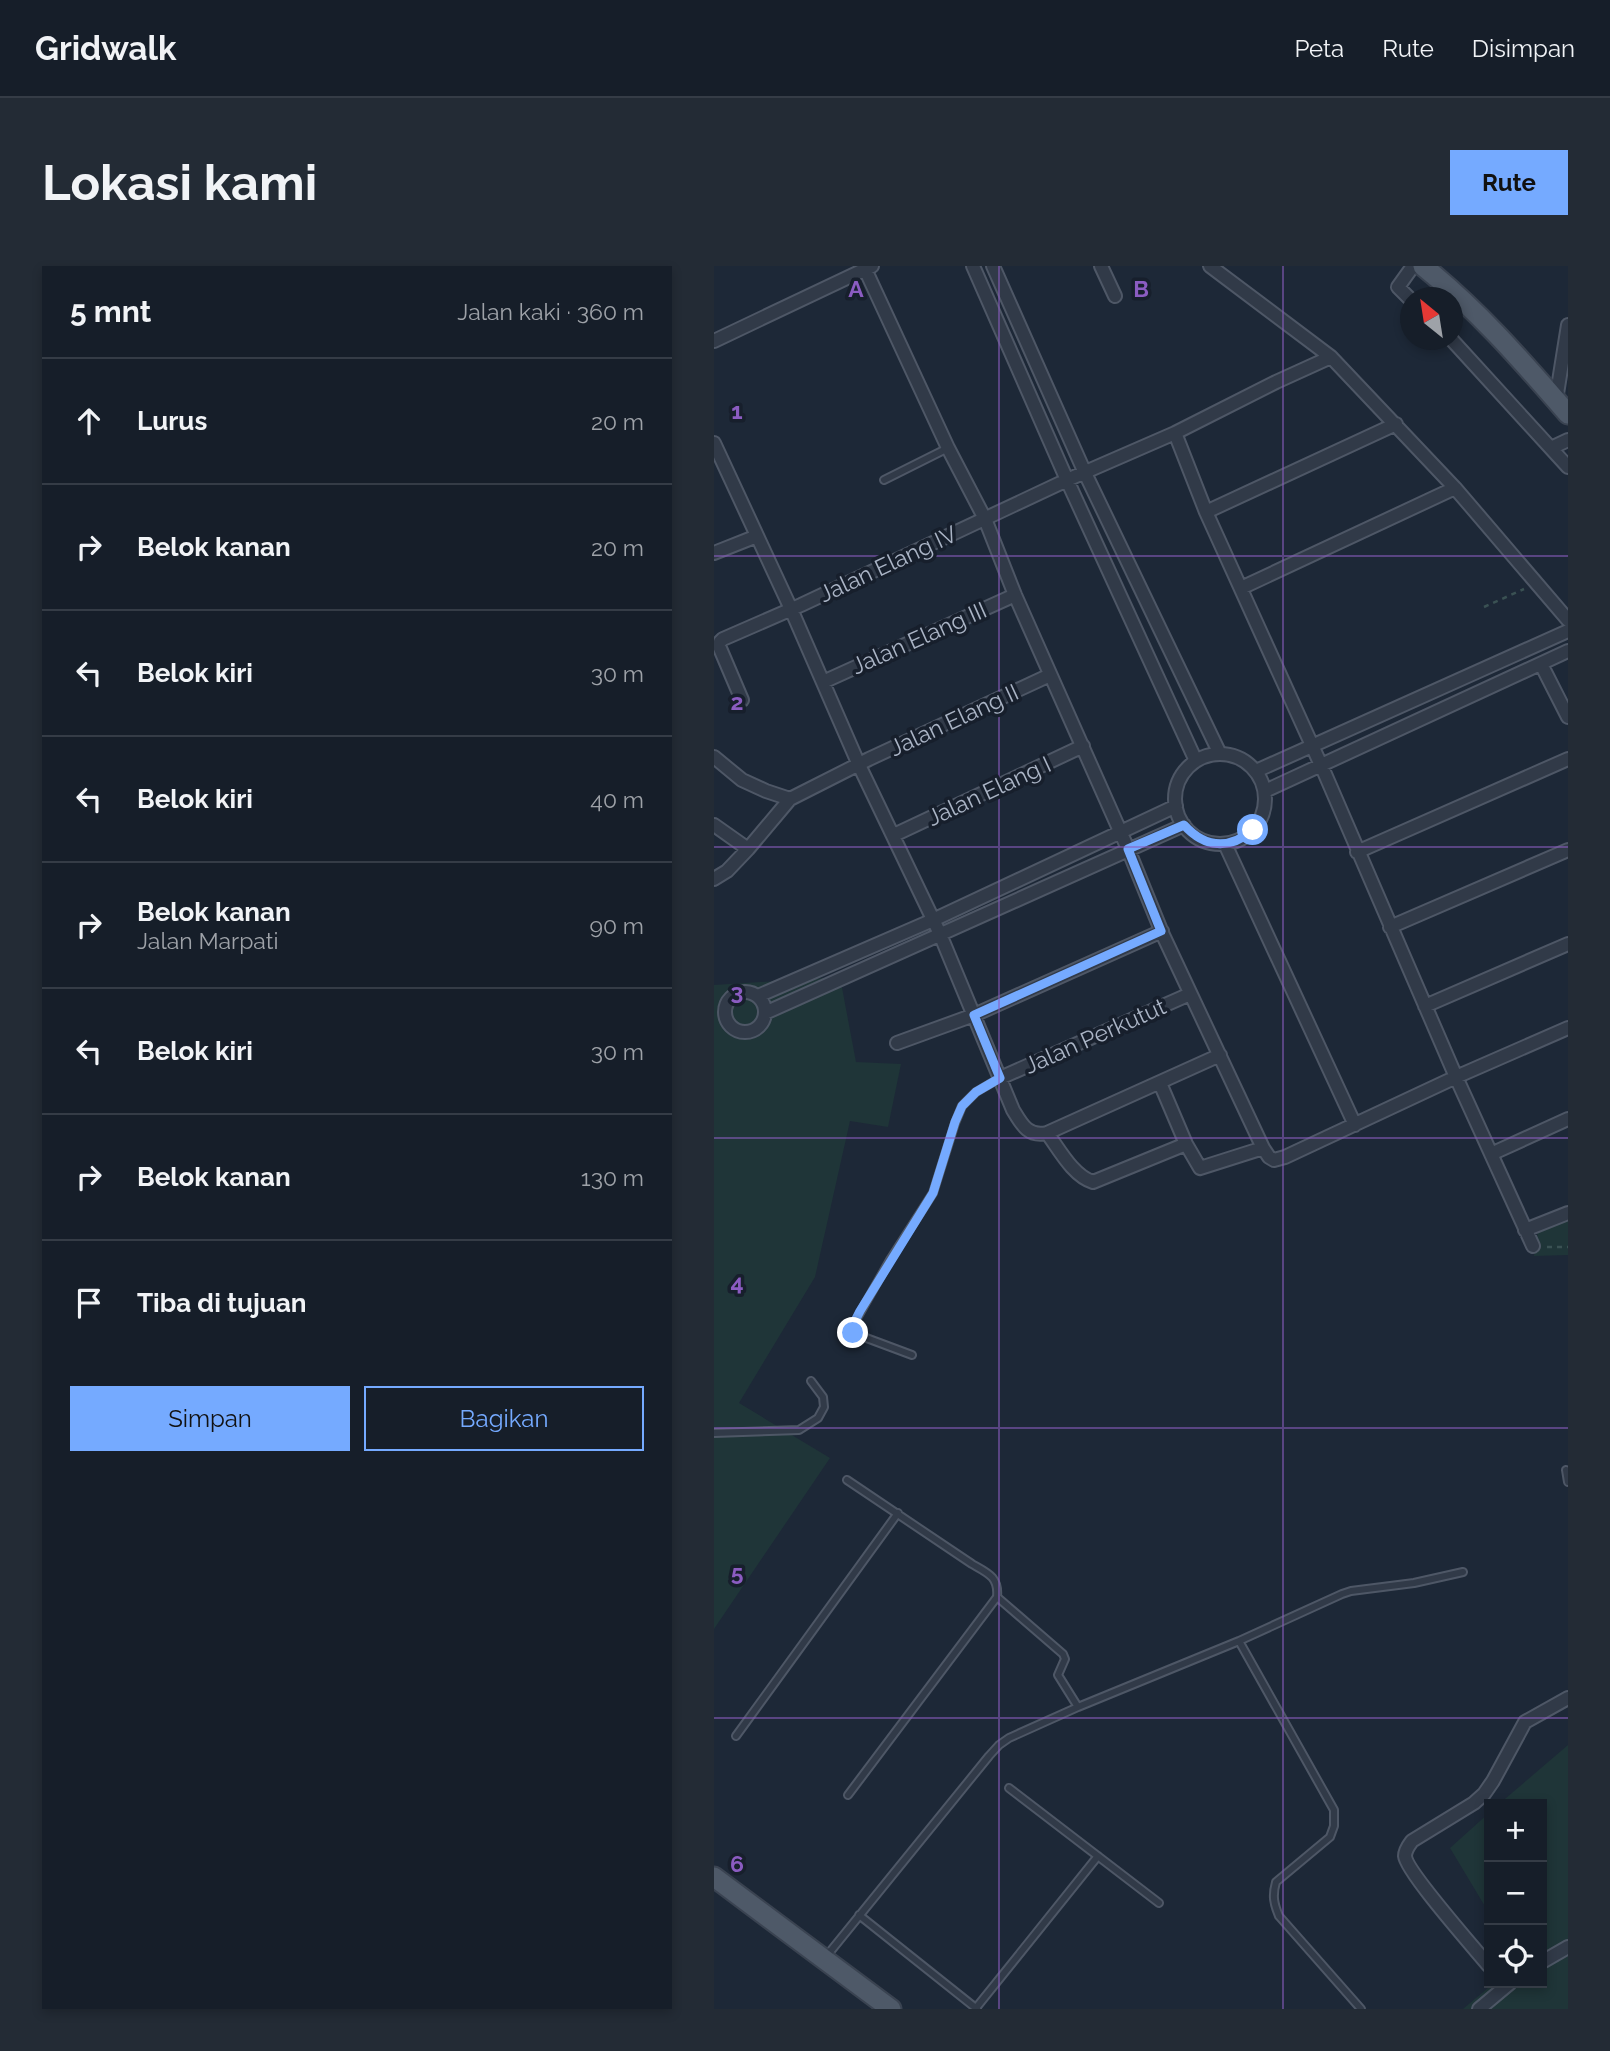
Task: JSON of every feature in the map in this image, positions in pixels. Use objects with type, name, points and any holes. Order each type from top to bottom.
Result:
[{"type":"main road","points":[[1423,266],[1499,334],[1562,407]]},
{"type":"main road","points":[[714,1877],[891,2009]]},
{"type":"street","points":[[973,266],[1067,480],[1196,761]]},
{"type":"street","points":[[993,266],[1085,473],[1220,754]]},
{"type":"street","points":[[1101,266],[1115,296]]},
{"type":"street","points":[[1210,266],[1331,357],[1455,488],[1568,620]]},
{"type":"street","points":[[1400,289],[1398,287],[1413,266]]},
{"type":"street","points":[[714,341],[869,268],[948,448],[985,519],[1015,595],[1121,832],[1161,931],[1269,1157],[1273,1160],[1279,1159],[1568,1028]]},
{"type":"street","points":[[1562,407],[1568,325]]},
{"type":"street","points":[[1461,350],[1568,467]]},
{"type":"street","name":"Jalan Elang IV","points":[[742,700],[719,646],[720,642],[1067,480],[1175,433],[1331,357]]},
{"type":"street","points":[[1206,512],[1396,424]]},
{"type":"street","points":[[1175,433],[1206,512],[1533,1245]]},
{"type":"street","points":[[1551,449],[1568,440]]},
{"type":"street","points":[[714,443],[859,765],[940,934],[1021,1124],[1030,1133],[1047,1133],[1220,1055]]},
{"type":"street","points":[[1241,589],[1455,488]]},
{"type":"street","points":[[714,553],[757,536]]},
{"type":"street","name":"Jalan Elang III","points":[[823,682],[1015,595]]},
{"type":"street","points":[[1256,771],[1568,631]]},
{"type":"street","points":[[1265,791],[1568,651]]},
{"type":"street","points":[[1541,664],[1568,717]]},
{"type":"street","name":"Jalan Elang II","points":[[790,799],[1050,676]]},
{"type":"street","name":"Jalan Elang I","points":[[894,835],[1083,746]]},
{"type":"street","points":[[1220,754],[1240,758],[1256,771],[1265,791],[1264,811],[1253,830],[1225,844],[1202,840],[1184,825],[1176,806],[1177,786],[1181,776],[1196,761],[1220,754]]},
{"type":"street","points":[[714,757],[742,780],[790,799],[748,849],[727,871],[714,879]]},
{"type":"street","points":[[1357,852],[1568,759]]},
{"type":"street","points":[[758,996],[933,920],[1176,806]]},
{"type":"street","points":[[714,825],[748,849]]},
{"type":"street","points":[[765,1013],[1184,825]]},
{"type":"street","points":[[1225,844],[1355,1125]]},
{"type":"street","points":[[1390,927],[1568,850]]},
{"type":"street","points":[[897,1042],[974,1015],[1161,931]]},
{"type":"street","points":[[1425,1006],[1568,944]]},
{"type":"street","points":[[747,991],[762,1001],[764,1020],[756,1029],[743,1032],[732,1028],[719,1016],[725,1006],[721,1001],[747,991]]},
{"type":"street","name":"Jalan Perkutut","points":[[1000,1078],[1190,994]]},
{"type":"street","points":[[1160,1083],[1186,1144],[1200,1168],[1263,1148]]},
{"type":"street","points":[[1491,1154],[1568,1119]]},
{"type":"street","points":[[1047,1133],[1072,1166],[1084,1178],[1093,1182],[1186,1144]]},
{"type":"street","points":[[1525,1230],[1568,1213]]},
{"type":"street","points":[[1484,1960],[1432,1898],[1406,1861],[1406,1851],[1412,1841],[1474,1804],[1493,1781],[1525,1723],[1568,1698]]},
{"type":"street","points":[[1547,1959],[1568,1947]]},
{"type":"street","points":[[1479,2009],[1502,1988]]},
{"type":"lane","points":[[884,480],[948,448]]},
{"type":"lane","points":[[912,1355],[853,1333],[852,1327],[890,1260],[933,1193],[962,1106],[976,1092],[1000,1078]]},
{"type":"lane","points":[[714,1433],[799,1430],[818,1418],[824,1408],[823,1397],[811,1381]]},
{"type":"lane","points":[[1566,1470],[1568,1482]]},
{"type":"lane","points":[[847,1480],[991,1575],[998,1586],[997,1597],[848,1796]]},
{"type":"lane","points":[[736,1736],[898,1513]]},
{"type":"lane","points":[[824,1959],[999,1745],[1009,1738],[1240,1641],[1342,1594],[1463,1572]]},
{"type":"lane","points":[[997,1597],[1063,1654],[1065,1659],[1058,1675],[1078,1707]]},
{"type":"lane","points":[[1240,1641],[1334,1810],[1334,1826],[1330,1837],[1276,1882],[1274,1905],[1279,1916],[1362,2009]]},
{"type":"lane","points":[[1009,1788],[1159,1903]]},
{"type":"lane","points":[[859,1915],[977,2009],[1098,1856]]},
{"type":"path","points":[[1484,607],[1536,584]]},
{"type":"path","points":[[1533,1245],[1568,1247]]},
{"type":"green space","points":[[840,977],[856,1062],[901,1064],[888,1127],[850,1121],[815,1277],[739,1403],[830,1458],[714,1629],[714,985]]},
{"type":"green space","points":[[1568,1209],[1568,1255],[1534,1256],[1540,1220]]},
{"type":"green space","points":[[1568,1745],[1568,2009],[1463,2009],[1488,1988],[1547,1988],[1547,1799],[1505,1799]]},
{"type":"green space","points":[[1484,1817],[1484,1905],[1450,1848]]},
{"type":"route","points":[[853,1333],[852,1327],[860,1311],[933,1193],[962,1106],[976,1092],[1000,1078],[974,1015],[1161,931],[1128,849],[1184,825],[1202,840],[1225,844],[1245,837],[1253,830]]}]
